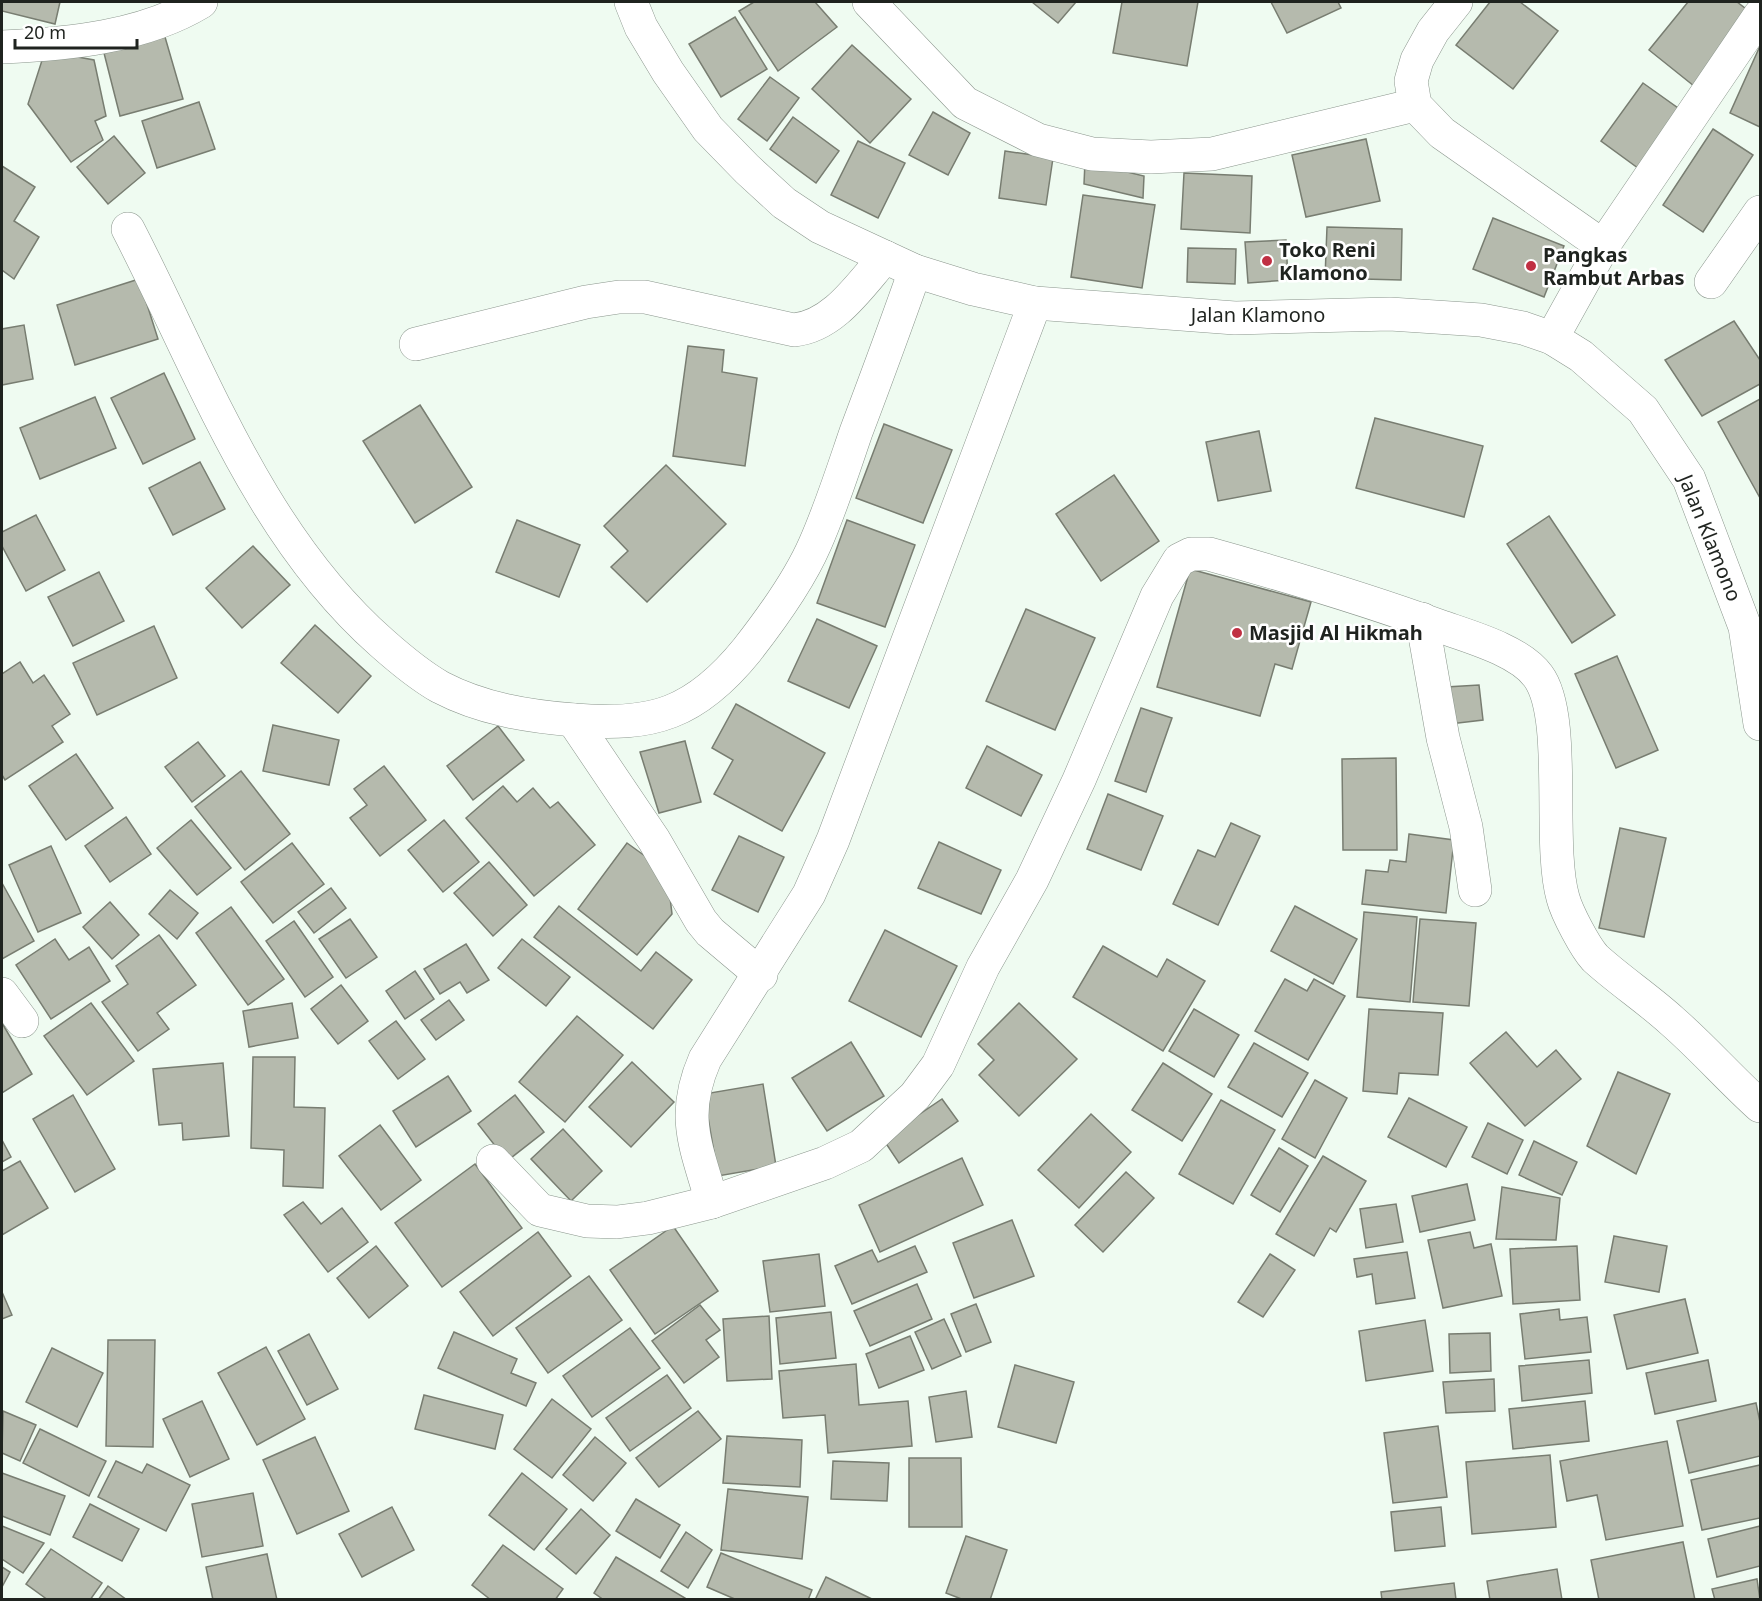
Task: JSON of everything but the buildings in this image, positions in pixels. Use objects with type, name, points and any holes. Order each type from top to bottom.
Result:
[{"type":"street","points":[[2,47],[63,45],[145,27],[181,14],[201,2]]},
{"type":"street","name":"Jalan Klamono","points":[[631,2],[641,27],[668,72],[708,129],[747,169],[784,203],[820,227],[915,271],[973,289],[1035,303],[1234,318],[1413,315],[1481,320],[1523,328],[1552,338],[1581,356],[1643,410],[1689,478],[1753,633],[1761,724]]},
{"type":"street","points":[[869,2],[965,103],[1038,140],[1092,154],[1151,157],[1212,154],[1415,105]]},
{"type":"street","points":[[1456,2],[1433,31],[1417,60],[1411,81],[1415,105],[1442,133],[1603,246]]},
{"type":"street","points":[[1552,338],[1603,246],[1761,15]]},
{"type":"street","points":[[1711,282],[1761,212]]},
{"type":"street","points":[[128,229],[265,501],[304,561],[359,623],[407,665],[439,686],[479,704],[525,716],[617,724],[651,720],[677,711],[706,692],[745,652],[778,609],[814,547],[915,271]]},
{"type":"street","points":[[416,344],[586,302],[619,297],[645,297],[794,330],[807,329],[839,309],[885,257]]},
{"type":"street","points":[[712,1202],[693,1134],[690,1107],[692,1091],[705,1059],[761,975],[809,894],[833,840],[1035,303]]},
{"type":"street","points":[[493,1161],[540,1210],[559,1216],[617,1222],[648,1218],[712,1202],[825,1163],[861,1146],[915,1096],[938,1065],[983,967],[1032,880],[1079,780],[1157,596],[1179,560],[1191,554],[1209,554],[1325,585],[1493,645],[1538,675],[1553,717],[1556,865],[1563,900],[1578,930],[1594,957],[1676,1025],[1761,1106]]},
{"type":"street","points":[[1422,619],[1443,738],[1466,827],[1475,890]]},
{"type":"street","points":[[573,720],[654,840],[701,921],[761,975]]},
{"type":"street","points":[[2,994],[22,1021]]},
{"type":"place","name":"Toko Reni Klamono","points":[[1267,261]]},
{"type":"place","name":"Pangkas Rambut Arbas","points":[[1531,266]]},
{"type":"place","name":"Masjid Al Hikmah","points":[[1237,633]]}]
